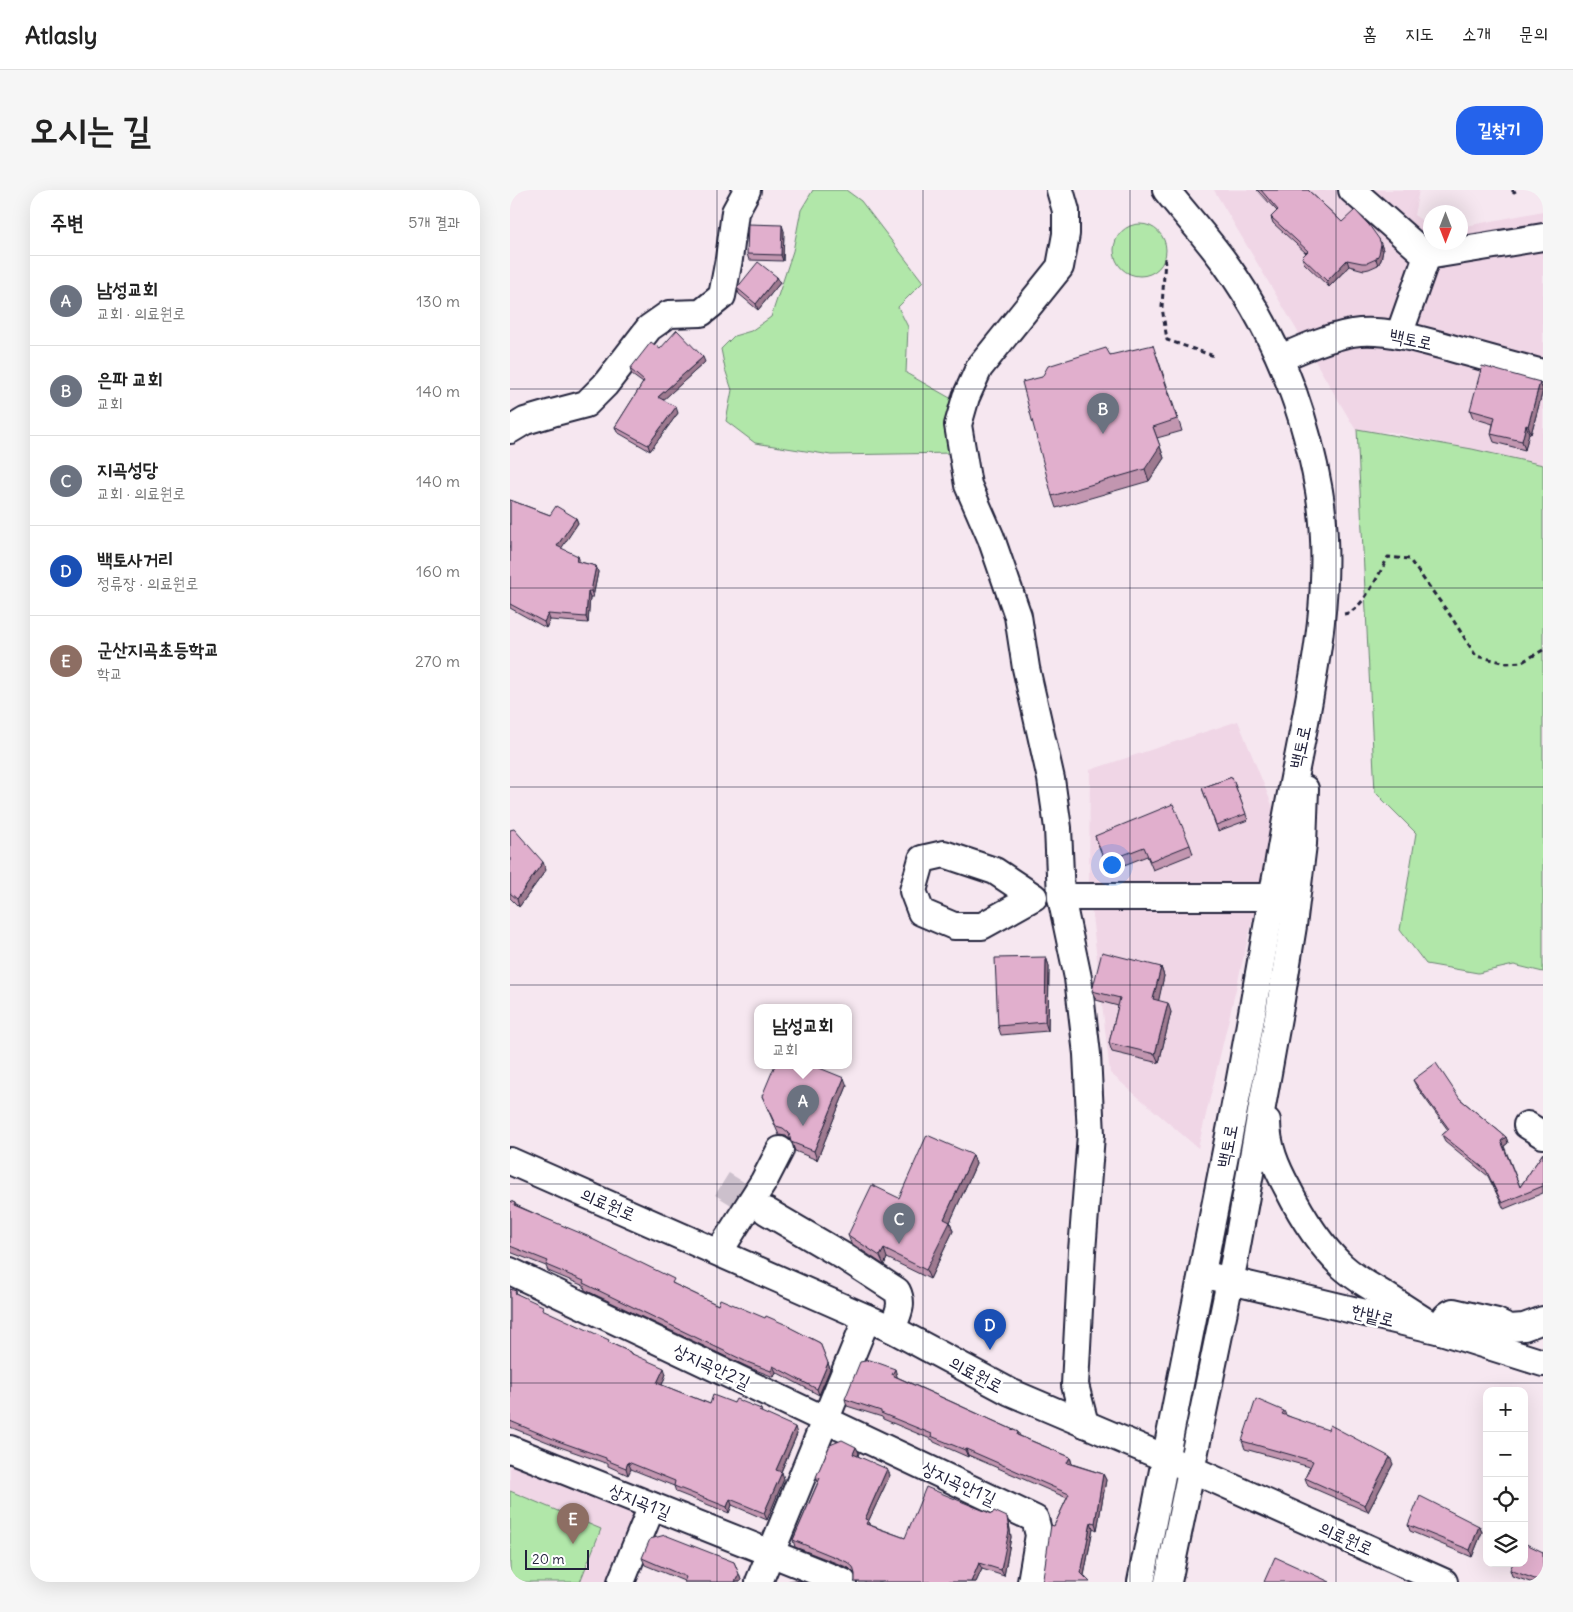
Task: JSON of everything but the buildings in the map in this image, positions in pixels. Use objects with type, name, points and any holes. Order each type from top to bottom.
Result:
[{"type":"street","points":[[510,430],[525,421],[586,404],[605,385],[649,328],[669,314],[701,313],[722,296],[735,212],[747,190]]},
{"type":"street","points":[[1060,190],[1066,211],[1066,234],[1060,267],[979,368],[966,397],[958,424],[968,485],[991,538],[1018,616],[1026,668],[1052,779],[1058,828],[1061,898],[1078,978],[1087,1054],[1091,1135],[1082,1251],[1075,1385],[1084,1424]]},
{"type":"street","name":"백토로","points":[[1166,190],[1225,262],[1281,358],[1308,440],[1319,491],[1323,521],[1324,564],[1320,614],[1284,899],[1280,1006],[1230,1281],[1168,1582]]},
{"type":"street","points":[[1352,190],[1426,256]]},
{"type":"street","points":[[1426,256],[1543,237]]},
{"type":"street","points":[[1399,335],[1426,256]]},
{"type":"street","name":"백토로","points":[[1281,358],[1330,339],[1358,332],[1379,332],[1399,335],[1543,373]]},
{"type":"street","points":[[1061,898],[1284,899]]},
{"type":"street","name":"백토로","points":[[1141,1582],[1235,1106],[1284,899]]},
{"type":"street","points":[[1266,1082],[1266,1131],[1272,1156],[1300,1213],[1324,1248],[1350,1272],[1441,1331],[1443,1320],[1453,1312],[1497,1322],[1510,1328],[1524,1327],[1543,1320]]},
{"type":"street","points":[[719,1252],[764,1181],[780,1150]]},
{"type":"street","name":"의료원로","points":[[510,1161],[892,1329],[1010,1392],[1165,1457],[1444,1582]]},
{"type":"street","points":[[766,1211],[851,1261],[897,1291],[901,1298],[901,1308],[892,1329]]},
{"type":"street","name":"상지곡안2길","points":[[510,1271],[825,1420]]},
{"type":"street","name":"한밭로","points":[[1201,1274],[1441,1331],[1543,1362]]},
{"type":"street","points":[[759,1582],[867,1318]]},
{"type":"street","name":"상지곡안1길","points":[[825,1420],[1034,1519],[1039,1535],[1031,1582]]},
{"type":"street","name":"상지곡1길","points":[[510,1449],[771,1553]]},
{"type":"street","points":[[621,1582],[652,1506]]},
{"type":"street","points":[[771,1553],[843,1582]]},
{"type":"path","points":[[1512,190],[1514,192],[1518,190]]},
{"type":"path","points":[[1165,258],[1162,307],[1167,340],[1214,356]]},
{"type":"path","points":[[1320,614],[1347,614],[1357,607],[1377,578],[1388,557],[1409,559],[1450,614],[1476,656],[1507,663],[1522,662],[1543,650]]},
{"type":"shaded area","points":[[1214,190],[1419,190],[1414,215],[1423,221],[1423,250],[1468,250],[1468,226],[1543,211],[1543,465],[1391,432],[1357,432]]},
{"type":"shaded area","points":[[1238,721],[1277,817],[1198,1148],[1110,1073],[1089,889],[1090,770]]},
{"type":"shaded area","points":[[510,1449],[652,1506],[621,1582],[510,1582]]},
{"type":"green space","points":[[813,190],[846,190],[861,201],[923,282],[898,307],[908,327],[906,373],[966,407],[956,453],[831,455],[755,443],[726,421],[732,390],[721,349],[734,336],[751,331],[771,317],[793,251],[801,210]]},
{"type":"green space","points":[[1140,224],[1150,226],[1158,232],[1164,240],[1166,250],[1164,260],[1158,268],[1150,274],[1140,276],[1130,274],[1122,268],[1116,260],[1114,250],[1116,240],[1122,232],[1130,226]]},
{"type":"green space","points":[[1357,429],[1472,449],[1543,465],[1543,972],[1514,965],[1478,973],[1426,964],[1400,930],[1416,833],[1375,792]]},
{"type":"green space","points":[[510,1491],[601,1529],[580,1582],[510,1582]]},
{"type":"tunnel","points":[[722,1184],[766,1211]]},
{"type":"place","name":"은파 교회","points":[[1103,434]]},
{"type":"place","name":"남성교회","points":[[803,1126]]},
{"type":"place","name":"지곡성당","points":[[899,1244]]},
{"type":"place","name":"백토사거리","points":[[990,1350]]},
{"type":"place","name":"군산지곡초등학교","points":[[573,1544]]}]
